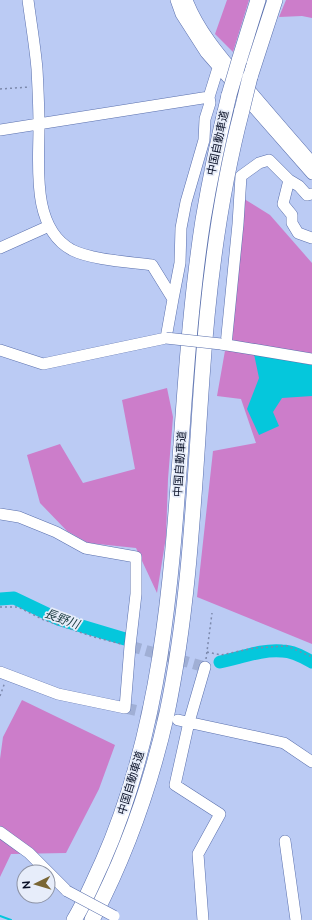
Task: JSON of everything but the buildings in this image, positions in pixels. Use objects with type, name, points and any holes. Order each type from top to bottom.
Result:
[{"type":"highway","name":"中国自動車道","points":[[74,920],[107,852],[127,800],[139,759],[152,703],[166,619],[172,563],[187,368],[196,274],[203,222],[211,171],[229,95],[238,61],[258,0]]},
{"type":"highway","name":"中国自動車道","points":[[92,920],[112,881],[142,804],[155,762],[167,713],[178,650],[188,565],[211,276],[227,173],[250,77],[275,0]]},
{"type":"street","points":[[28,0],[37,68],[39,190],[49,226],[60,241],[72,250],[97,258],[152,265],[173,299]]},
{"type":"street","points":[[176,0],[181,14],[198,42],[218,68],[312,174]]},
{"type":"street","points":[[187,0],[203,33],[222,57],[310,156]]},
{"type":"street","points":[[166,338],[180,263],[180,228],[204,140],[205,119],[210,103],[209,97],[218,68]]},
{"type":"street","points":[[0,130],[209,97]]},
{"type":"street","points":[[223,344],[238,224],[241,176],[259,163],[269,160],[289,180],[299,186],[307,195],[312,194]]},
{"type":"street","points":[[289,180],[283,204],[292,215],[292,223],[298,233],[312,238]]},
{"type":"street","points":[[0,248],[49,226]]},
{"type":"street","points":[[0,350],[43,364],[166,338],[223,344],[312,359]]},
{"type":"street","points":[[0,514],[19,517],[56,532],[85,548],[136,557],[136,594],[125,708],[58,694],[3,673]]},
{"type":"street","points":[[203,920],[198,854],[220,814],[175,785],[184,721],[205,667]]},
{"type":"street","points":[[184,721],[284,743],[312,762]]},
{"type":"street","points":[[0,832],[29,853],[40,864]]},
{"type":"street","points":[[286,841],[296,920]]},
{"type":"street","points":[[56,880],[67,891],[117,918]]},
{"type":"path","points":[[0,89],[38,86]]},
{"type":"path","points":[[0,607],[18,607],[44,620],[94,637],[130,646]]},
{"type":"path","points":[[205,667],[212,613]]},
{"type":"path","points":[[207,652],[221,655],[254,648],[287,646],[312,657]]},
{"type":"path","points":[[0,696],[3,673]]},
{"type":"shaded area","points":[[227,0],[249,0],[233,52],[215,34]]},
{"type":"shaded area","points":[[286,0],[312,0],[312,18],[302,16],[279,17]]},
{"type":"shaded area","points":[[241,197],[270,215],[312,263],[312,644],[197,597],[213,451],[256,443],[241,399],[217,396],[226,345]]},
{"type":"shaded area","points":[[254,354],[312,365],[312,396],[282,398],[273,412],[279,426],[259,435],[247,409],[259,378]]},
{"type":"shaded area","points":[[167,388],[173,417],[168,479],[166,537],[157,593],[136,548],[88,543],[67,531],[40,503],[27,455],[60,444],[83,483],[135,469],[122,400]]},
{"type":"shaded area","points":[[22,700],[115,745],[99,789],[66,853],[11,854],[0,877],[0,759],[3,737]]},
{"type":"waterway","name":"長野川","points":[[0,599],[14,598],[58,619],[125,639]]},
{"type":"waterway","name":"長野川","points":[[220,662],[267,651],[286,651],[294,653],[312,662]]},
{"type":"waterway","points":[[0,916],[11,920]]},
{"type":"tunnel","points":[[130,646],[205,667]]},
{"type":"tunnel","points":[[125,708],[173,719]]}]
